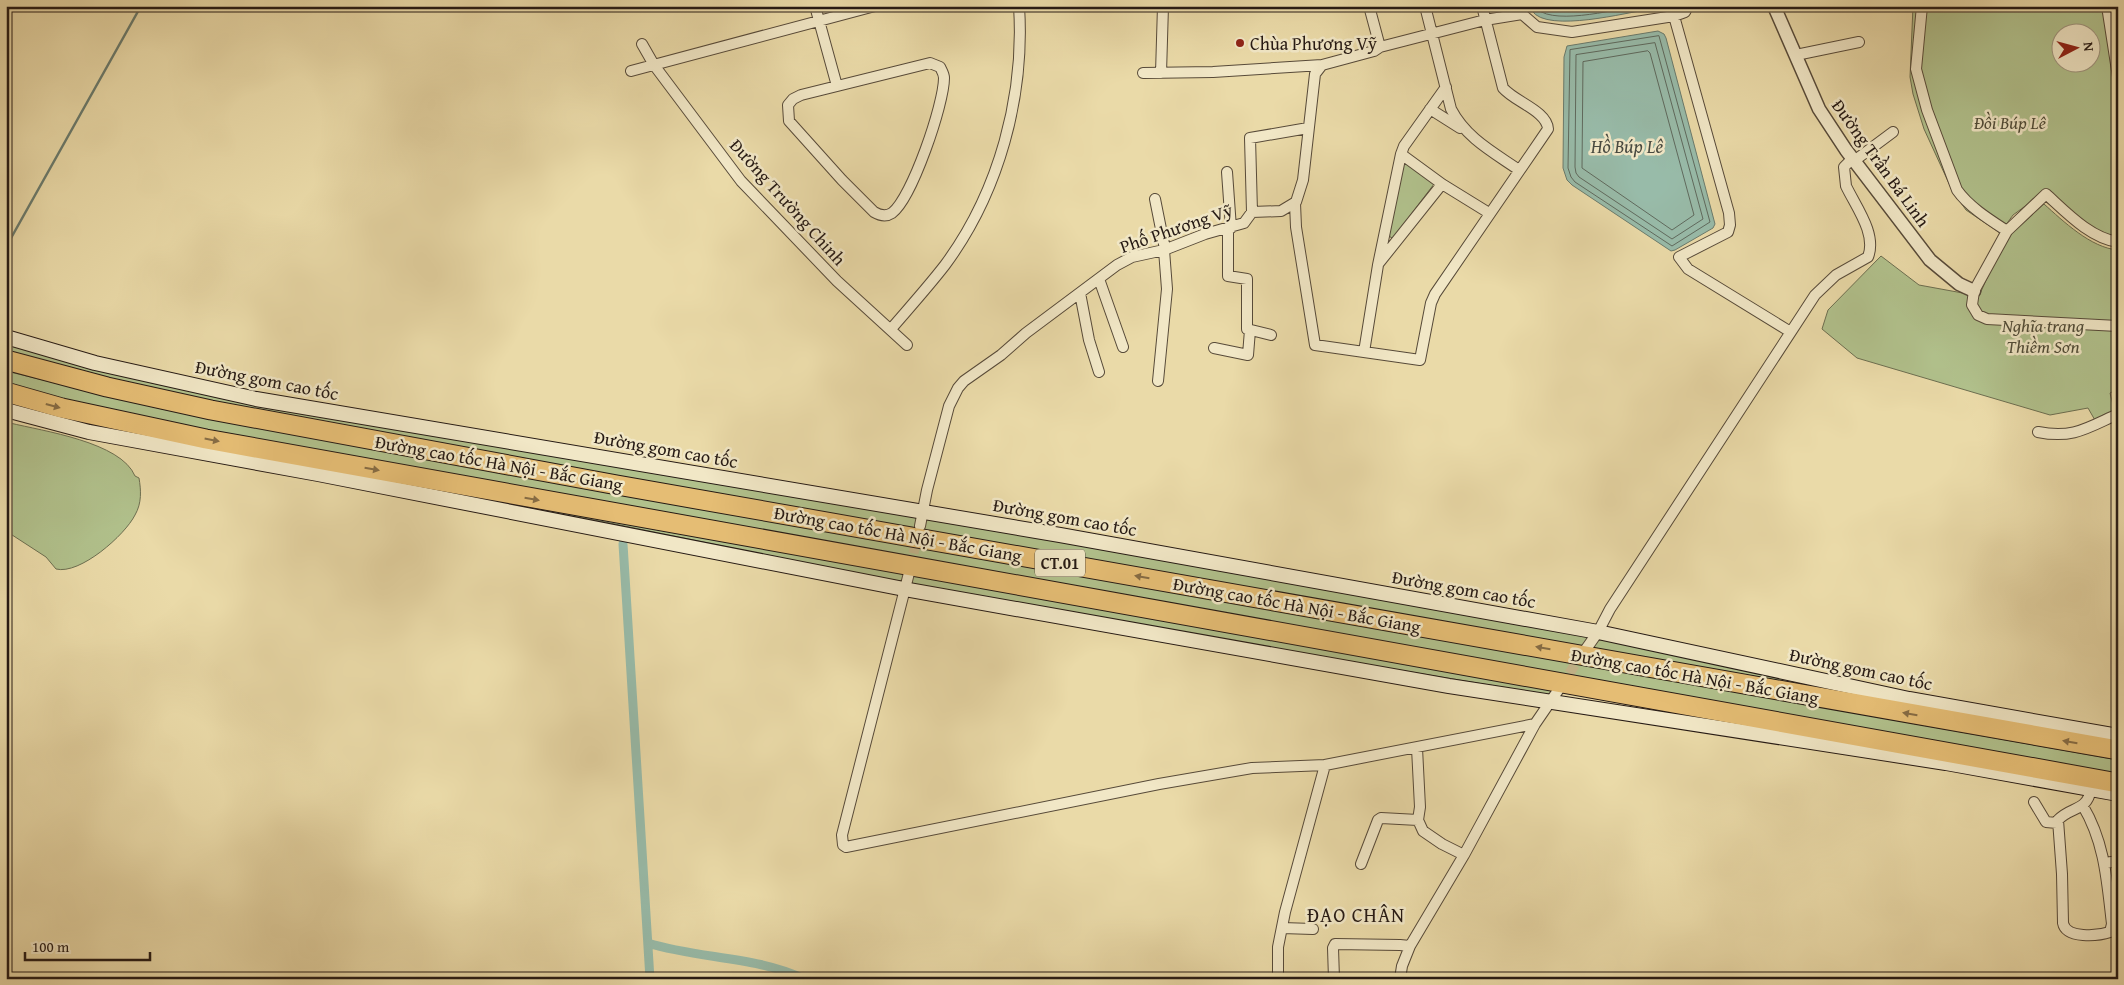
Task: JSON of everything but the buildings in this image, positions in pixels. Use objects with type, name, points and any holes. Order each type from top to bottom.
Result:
[{"type":"highway","name":"Đường cao tốc Hà Nội - Bắc Giang","points":[[6,360],[106,388],[211,410],[627,487],[2118,750]]},
{"type":"highway","name":"Đường cao tốc Hà Nội - Bắc Giang","points":[[6,392],[62,408],[235,444],[2118,784]]},
{"type":"main road","name":"Đường gom cao tốc","points":[[6,337],[95,363],[256,398],[922,519],[1598,632],[1909,699],[2118,736]]},
{"type":"main road","points":[[6,410],[89,432],[455,500],[904,589],[1449,686],[1946,763],[2118,794]]},
{"type":"street","points":[[816,6],[837,86]]},
{"type":"street","points":[[631,72],[875,6]]},
{"type":"street","points":[[891,329],[945,264],[962,239],[991,180],[1006,135],[1019,71],[1019,6]]},
{"type":"street","points":[[1161,73],[1162,6]]},
{"type":"street","points":[[1369,6],[1380,47]]},
{"type":"street","points":[[1425,6],[1451,110],[1465,132]]},
{"type":"street","points":[[1322,65],[1315,74],[1303,180],[1298,200],[1295,203],[1296,227],[1315,345],[1420,360],[1431,303],[1489,213],[1546,133],[1548,124],[1543,116],[1511,96],[1503,88],[1482,6]]},
{"type":"street","points":[[1143,73],[1322,65],[1374,51],[1380,47],[1521,10],[1537,27],[1572,32],[1674,16],[1696,6]]},
{"type":"street","name":"Đường Trần Bá Linh","points":[[1774,6],[1819,109],[1853,160],[1930,260],[1959,284],[1974,291]]},
{"type":"street","points":[[1922,6],[1916,69],[1927,110],[1957,190],[1972,206],[2007,231]]},
{"type":"street","points":[[2107,6],[2118,77]]},
{"type":"street","points":[[1674,16],[1730,225],[1728,232],[1679,257],[1688,269],[1789,331]]},
{"type":"street","points":[[1796,55],[1859,42]]},
{"type":"street","name":"Đường Trường Chinh","points":[[642,44],[654,65],[741,181],[838,281],[907,345]]},
{"type":"street","points":[[930,63],[938,66],[943,74],[940,100],[929,141],[904,194],[890,214],[880,215],[874,212],[842,180],[788,117],[788,105],[793,99],[837,86],[930,63]]},
{"type":"street","points":[[1364,352],[1378,265],[1401,154],[1404,146],[1446,87]]},
{"type":"street","points":[[1430,109],[1519,170]]},
{"type":"street","points":[[1252,212],[1250,138],[1308,128]]},
{"type":"street","points":[[1586,649],[1789,331],[1823,286],[1836,275],[1868,257],[1872,248],[1870,239],[1846,186],[1844,167],[1893,132]]},
{"type":"street","points":[[1401,154],[1442,184],[1489,213]]},
{"type":"street","points":[[1227,172],[1228,276],[1247,279],[1246,329],[1271,335]]},
{"type":"street","points":[[1378,265],[1442,184]]},
{"type":"street","points":[[2118,242],[2109,240],[2086,227],[2046,194],[2007,231],[1974,291],[1972,305],[1978,315],[1987,319],[2118,326]]},
{"type":"street","points":[[1155,199],[1165,250],[1167,289],[1158,381]]},
{"type":"street","name":"Phố Phương Vỹ","points":[[922,519],[949,406],[955,393],[964,381],[1080,293],[1132,257],[1165,250],[1204,234],[1244,223],[1252,212],[1281,211],[1295,203]]},
{"type":"street","points":[[1099,279],[1123,346]]},
{"type":"street","points":[[1080,293],[1089,340],[1099,372]]},
{"type":"street","points":[[1214,348],[1248,355],[1250,330]]},
{"type":"street","points":[[2038,432],[2053,435],[2072,434],[2118,414]]},
{"type":"street","points":[[908,573],[842,835],[843,845],[846,847],[1150,786],[1252,768],[1325,765],[1535,724]]},
{"type":"street","points":[[1400,979],[1402,966],[1410,946],[1464,855],[1535,724],[1559,689]]},
{"type":"street","points":[[1417,748],[1420,807],[1418,820],[1424,831],[1442,844],[1464,855]]},
{"type":"street","points":[[1278,979],[1278,947],[1282,928],[1325,765]]},
{"type":"street","points":[[2083,806],[2096,831],[2105,863],[2112,929],[2104,934],[2069,932],[2063,927],[2062,874],[2057,824],[2060,817],[2083,806],[2090,797],[2091,789]]},
{"type":"street","points":[[2034,802],[2048,823],[2057,824]]},
{"type":"street","points":[[1361,864],[1378,820],[1381,818],[1418,820]]},
{"type":"street","points":[[2105,863],[2118,861]]},
{"type":"street","points":[[1282,928],[1313,929]]},
{"type":"street","points":[[1334,979],[1332,948],[1335,944],[1410,946]]},
{"type":"green space","name":"Đồi Búp Lê","points":[[1913,6],[2108,6],[2118,46],[2118,99],[2115,99],[2115,121],[2118,122],[2118,245],[2072,223],[2039,196],[2013,215],[2000,233],[1966,210],[1952,190],[1924,129],[1913,94],[1910,77]]},
{"type":"green space","points":[[1406,163],[1434,184],[1393,238],[1390,237],[1389,233],[1403,164]]},
{"type":"green space","name":"Nghĩa trang Thiềm Sơn","points":[[2044,204],[2078,233],[2098,244],[2118,250],[2118,389],[2110,393],[2115,413],[2096,422],[2088,408],[2050,415],[1857,358],[1822,329],[1828,310],[1881,256],[1919,285],[1979,296],[2004,240]]},
{"type":"green space","points":[[6,343],[152,383],[239,401],[918,517],[916,528],[914,530],[252,413],[6,356]]},
{"type":"green space","points":[[6,371],[162,409],[458,464],[2118,760],[2118,775],[152,421],[6,385]]},
{"type":"green space","points":[[6,400],[905,571],[900,581],[879,578],[605,522],[141,438],[6,406]]},
{"type":"green space","points":[[10,423],[60,434],[98,446],[114,454],[127,464],[135,476],[139,478],[140,501],[135,515],[122,533],[89,560],[66,569],[56,569],[46,557],[6,531],[6,429]]},
{"type":"green space","points":[[929,518],[1586,636],[1587,641],[1582,647],[923,532],[924,523]]},
{"type":"green space","points":[[911,573],[1557,687],[1550,695],[1290,652],[911,584]]},
{"type":"green space","points":[[1602,639],[1907,704],[1590,651],[1595,642]]},
{"type":"water","points":[[1530,6],[1640,6],[1640,11],[1598,18],[1562,21],[1536,15]]},
{"type":"water","name":"Hồ Búp Lê","points":[[1658,31],[1664,34],[1666,38],[1715,224],[1713,228],[1671,251],[1572,185],[1567,180],[1563,168],[1564,57],[1567,46]]},
{"type":"waterway","points":[[6,247],[141,6]]},
{"type":"waterway","points":[[623,544],[650,979]]},
{"type":"waterway","points":[[648,943],[766,966],[804,979]]},
{"type":"tunnel","points":[[910,568],[918,534]]},
{"type":"tunnel","points":[[1561,686],[1582,654]]},
{"type":"place","name":"Chùa Phương Vỹ","points":[[1240,43]]},
{"type":"district","name":"ĐẠO CHÂN","points":[[1356,914]]}]
